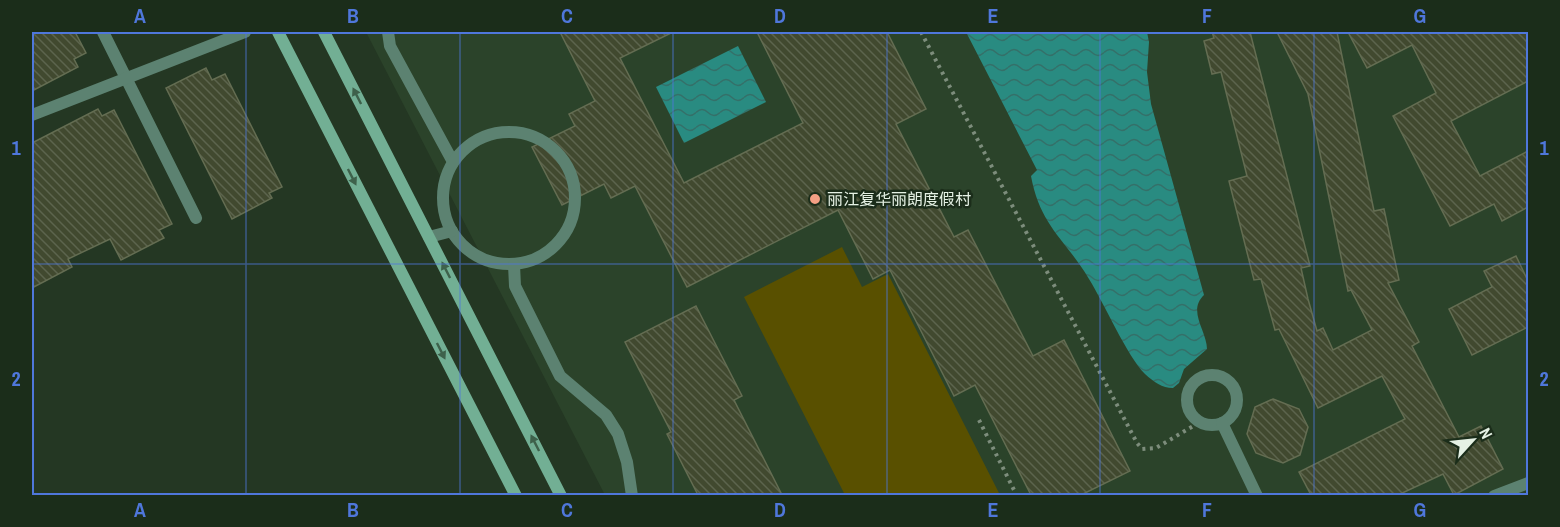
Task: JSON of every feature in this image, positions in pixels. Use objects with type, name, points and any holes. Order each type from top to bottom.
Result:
[{"type":"street","points":[[278,32],[516,495]]},
{"type":"street","points":[[324,32],[561,495]]},
{"type":"lane","points":[[103,32],[196,218]]},
{"type":"lane","points":[[32,115],[245,32]]},
{"type":"lane","points":[[388,32],[390,45],[453,162]]},
{"type":"lane","points":[[506,131],[521,132],[549,145],[569,168],[576,200],[567,232],[544,255],[514,265],[497,264],[482,259],[468,250],[452,231],[443,209],[443,193],[453,162],[476,140],[506,131]]},
{"type":"lane","points":[[429,237],[452,231]]},
{"type":"lane","points":[[514,265],[515,286],[560,376],[606,415],[618,434],[627,462],[632,495]]},
{"type":"lane","points":[[1211,374],[1229,380],[1238,397],[1234,413],[1222,423],[1211,425],[1200,422],[1192,415],[1188,405],[1188,394],[1192,384],[1201,377],[1211,374]]},
{"type":"lane","points":[[1222,423],[1257,495]]},
{"type":"lane","points":[[1494,495],[1528,483]]},
{"type":"path","points":[[921,32],[1137,443],[1142,448],[1156,448],[1200,422]]},
{"type":"path","points":[[979,420],[1017,495]]},
{"type":"shaded area","name":"丽江复华丽朗度假村","points":[[366,32],[1528,32],[1528,495],[605,495]]},
{"type":"shaded area","points":[[842,247],[862,287],[888,274],[1000,495],[845,495],[744,297]]},
{"type":"water","points":[[966,32],[1147,32],[1149,42],[1147,72],[1151,104],[1204,295],[1199,301],[1197,314],[1207,349],[1184,369],[1179,383],[1173,388],[1155,382],[1138,366],[1089,279],[1047,220],[1035,193],[1031,176],[1037,170]]},
{"type":"water","points":[[738,46],[766,102],[684,143],[656,87]]},
{"type":"building","points":[[32,32],[75,32],[86,53],[74,59],[78,67],[32,91]]},
{"type":"building","points":[[560,32],[673,32],[620,58],[684,183],[803,123],[757,32],[887,32],[926,109],[896,124],[954,237],[968,230],[1033,356],[1064,340],[1130,471],[1081,495],[1031,495],[975,385],[954,396],[890,270],[873,279],[838,210],[687,287],[635,186],[611,198],[604,184],[562,205],[532,147],[575,126],[569,114],[595,101]]},
{"type":"building","points":[[1212,32],[1250,32],[1310,266],[1301,268],[1308,299],[1317,331],[1323,328],[1333,350],[1372,330],[1351,290],[1348,291],[1308,94],[1277,32],[1337,32],[1374,211],[1384,209],[1399,280],[1388,283],[1419,342],[1412,346],[1459,437],[1481,426],[1503,469],[1454,495],[1443,474],[1398,495],[1311,495],[1299,472],[1405,419],[1382,376],[1318,408],[1279,329],[1275,330],[1261,279],[1254,280],[1229,181],[1247,176],[1221,72],[1212,74],[1204,41],[1214,38]]},
{"type":"building","points":[[1348,32],[1528,32],[1528,81],[1451,121],[1480,176],[1528,151],[1528,207],[1502,221],[1494,204],[1450,226],[1393,116],[1436,93],[1412,45],[1367,68]]},
{"type":"building","points":[[206,68],[212,80],[225,74],[282,187],[269,193],[272,198],[232,219],[166,88]]},
{"type":"building","points":[[98,109],[102,116],[114,110],[172,224],[159,230],[164,238],[121,260],[110,239],[68,259],[72,267],[32,288],[32,143]]},
{"type":"building","points":[[1516,256],[1528,281],[1528,327],[1472,355],[1449,309],[1492,287],[1484,271]]},
{"type":"building","points":[[696,306],[742,396],[734,400],[782,495],[698,495],[667,434],[671,432],[625,342]]},
{"type":"building","points":[[1273,399],[1299,409],[1308,427],[1300,455],[1283,463],[1256,453],[1247,434],[1255,407]]},
{"type":"place","name":"丽江复华丽朗度假村","points":[[815,199]]}]
